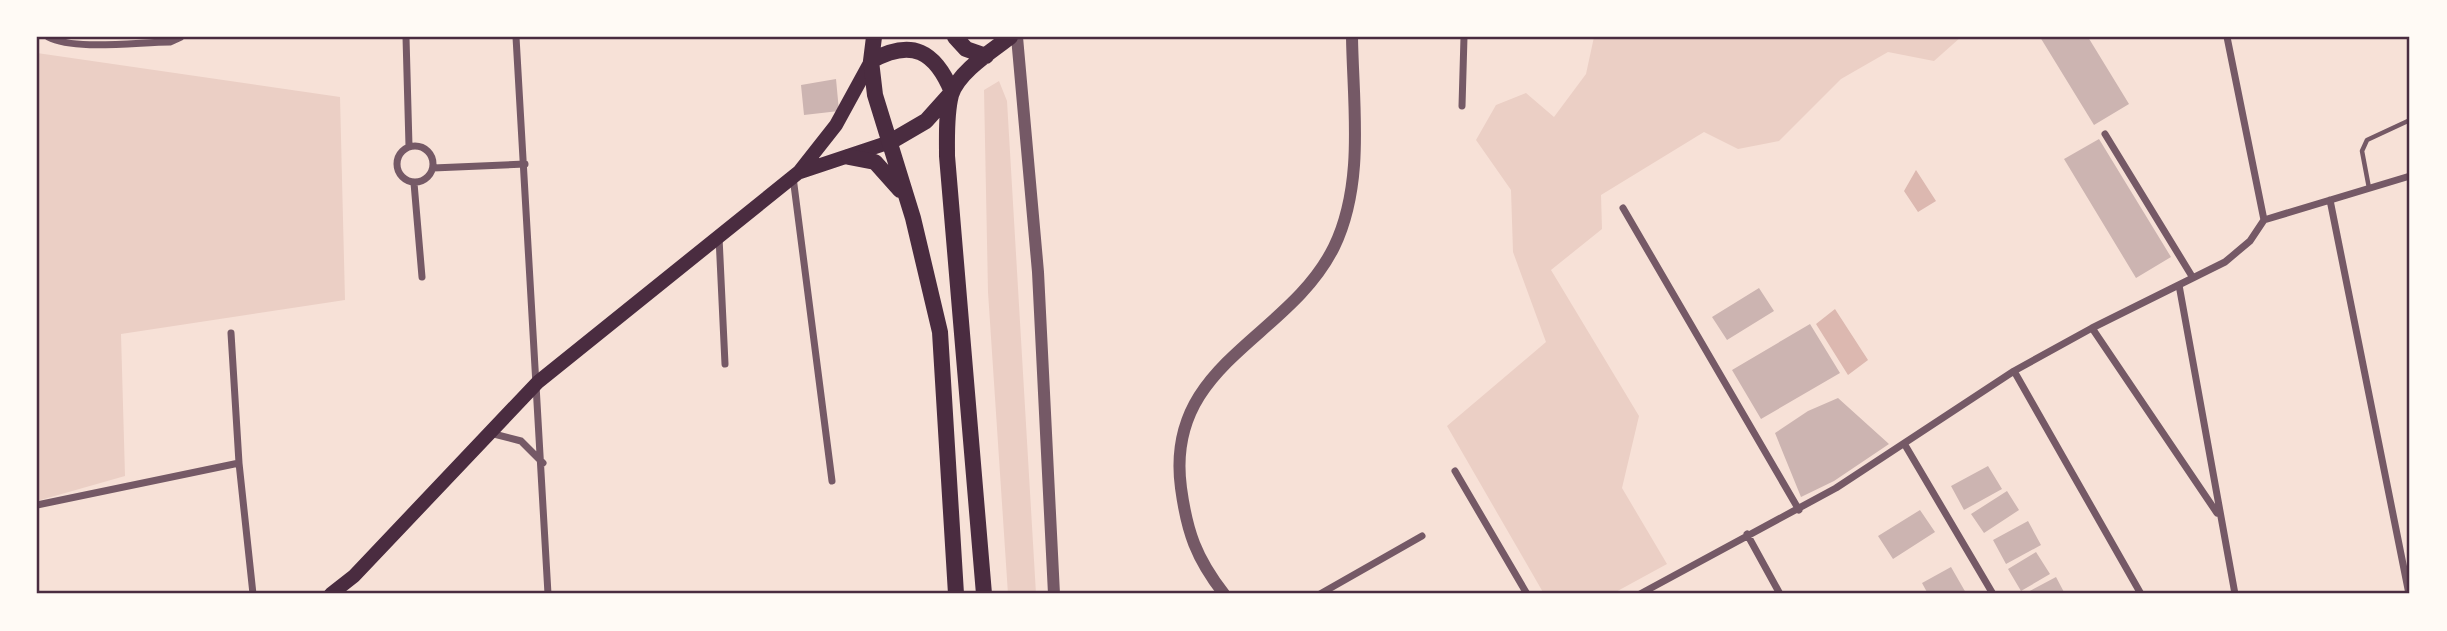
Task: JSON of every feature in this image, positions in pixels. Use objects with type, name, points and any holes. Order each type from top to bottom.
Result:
[{"type":"highway","points":[[874,37],[871,61],[875,95],[913,218],[940,332],[956,594]]},
{"type":"highway","points":[[955,37],[966,49],[986,56]]},
{"type":"highway","points":[[890,142],[926,121],[986,56],[1010,37]]},
{"type":"highway","points":[[871,61],[899,49],[915,50],[928,56],[943,70],[952,92],[947,156],[984,594]]},
{"type":"highway","points":[[849,157],[875,162],[883,168],[899,188],[913,218]]},
{"type":"main road","points":[[331,594],[354,576],[538,382],[796,174],[836,125],[871,61]]},
{"type":"main road","points":[[796,174],[890,142]]},
{"type":"street","points":[[48,37],[56,41],[75,43],[170,42],[181,37]]},
{"type":"street","points":[[406,37],[409,146]]},
{"type":"street","points":[[516,37],[538,382],[548,594]]},
{"type":"street","points":[[1017,37],[1038,272],[1054,594]]},
{"type":"street","points":[[1224,594],[1209,574],[1187,528],[1180,443],[1188,414],[1203,389],[1234,354],[1292,303],[1320,271],[1335,245],[1345,212],[1354,162],[1352,37]]},
{"type":"street","points":[[1462,106],[1464,37]]},
{"type":"street","points":[[2227,37],[2264,220]]},
{"type":"street","points":[[2105,134],[2193,278]]},
{"type":"street","points":[[409,146],[427,150],[433,167],[426,179],[414,183],[404,180],[397,172],[396,162],[400,152],[409,146]]},
{"type":"street","points":[[433,167],[524,164]]},
{"type":"street","points":[[796,174],[832,481]]},
{"type":"street","points":[[1640,594],[1747,534],[1799,510],[1905,445],[2014,371],[2092,328],[2193,278],[2239,251],[2264,220],[2410,176]]},
{"type":"street","points":[[414,183],[422,277]]},
{"type":"street","points":[[2330,200],[2409,594]]},
{"type":"street","points":[[1623,208],[1799,510]]},
{"type":"street","points":[[719,237],[724,364]]},
{"type":"street","points":[[2179,285],[2235,594]]},
{"type":"street","points":[[2092,328],[2220,516]]},
{"type":"street","points":[[231,333],[239,463],[253,594]]},
{"type":"street","points":[[2014,371],[2141,594]]},
{"type":"street","points":[[489,433],[522,441],[542,463]]},
{"type":"street","points":[[1905,445],[1993,594]]},
{"type":"street","points":[[37,505],[239,463]]},
{"type":"street","points":[[1455,471],[1527,594]]},
{"type":"street","points":[[1747,534],[1780,594]]},
{"type":"street","points":[[1320,594],[1422,536]]},
{"type":"lane","points":[[2369,188],[2362,151],[2367,140],[2410,120]]},
{"type":"shaded area","points":[[1594,37],[1961,37],[1934,61],[1888,52],[1841,79],[1779,141],[1738,149],[1704,132],[1601,195],[1602,229],[1551,270],[1639,416],[1622,488],[1667,564],[1612,594],[1544,594],[1447,426],[1546,342],[1513,252],[1511,190],[1476,140],[1496,105],[1526,93],[1554,117],[1586,74]]},
{"type":"shaded area","points":[[37,53],[340,97],[345,300],[121,334],[125,476],[37,501]]},
{"type":"shaded area","points":[[999,81],[1007,101],[1036,594],[1008,594],[988,292],[984,90]]},
{"type":"shaded area","points":[[1916,170],[1936,201],[1918,212],[1904,191]]},
{"type":"shaded area","points":[[1835,309],[1868,360],[1848,375],[1816,324]]},
{"type":"building","points":[[2040,37],[2088,37],[2129,104],[2094,125]]},
{"type":"building","points":[[836,79],[839,111],[804,115],[801,85]]},
{"type":"building","points":[[2099,139],[2171,257],[2136,278],[2064,159]]},
{"type":"building","points":[[1759,288],[1774,311],[1727,340],[1712,317]]},
{"type":"building","points":[[1810,324],[1840,373],[1761,419],[1732,370]]},
{"type":"building","points":[[1838,398],[1889,444],[1834,481],[1801,497],[1775,433],[1808,411]]},
{"type":"building","points":[[1988,466],[2002,489],[1964,510],[1951,486]]},
{"type":"building","points":[[2007,491],[2019,510],[1984,533],[1971,514]]},
{"type":"building","points":[[1920,510],[1935,532],[1893,559],[1878,536]]},
{"type":"building","points":[[2028,521],[2041,545],[2006,564],[1993,540]]},
{"type":"building","points":[[2036,552],[2050,574],[2021,591],[2008,569]]},
{"type":"building","points":[[1951,567],[1966,593],[1928,594],[1922,583]]},
{"type":"building","points":[[2056,577],[2065,594],[2024,594]]}]
